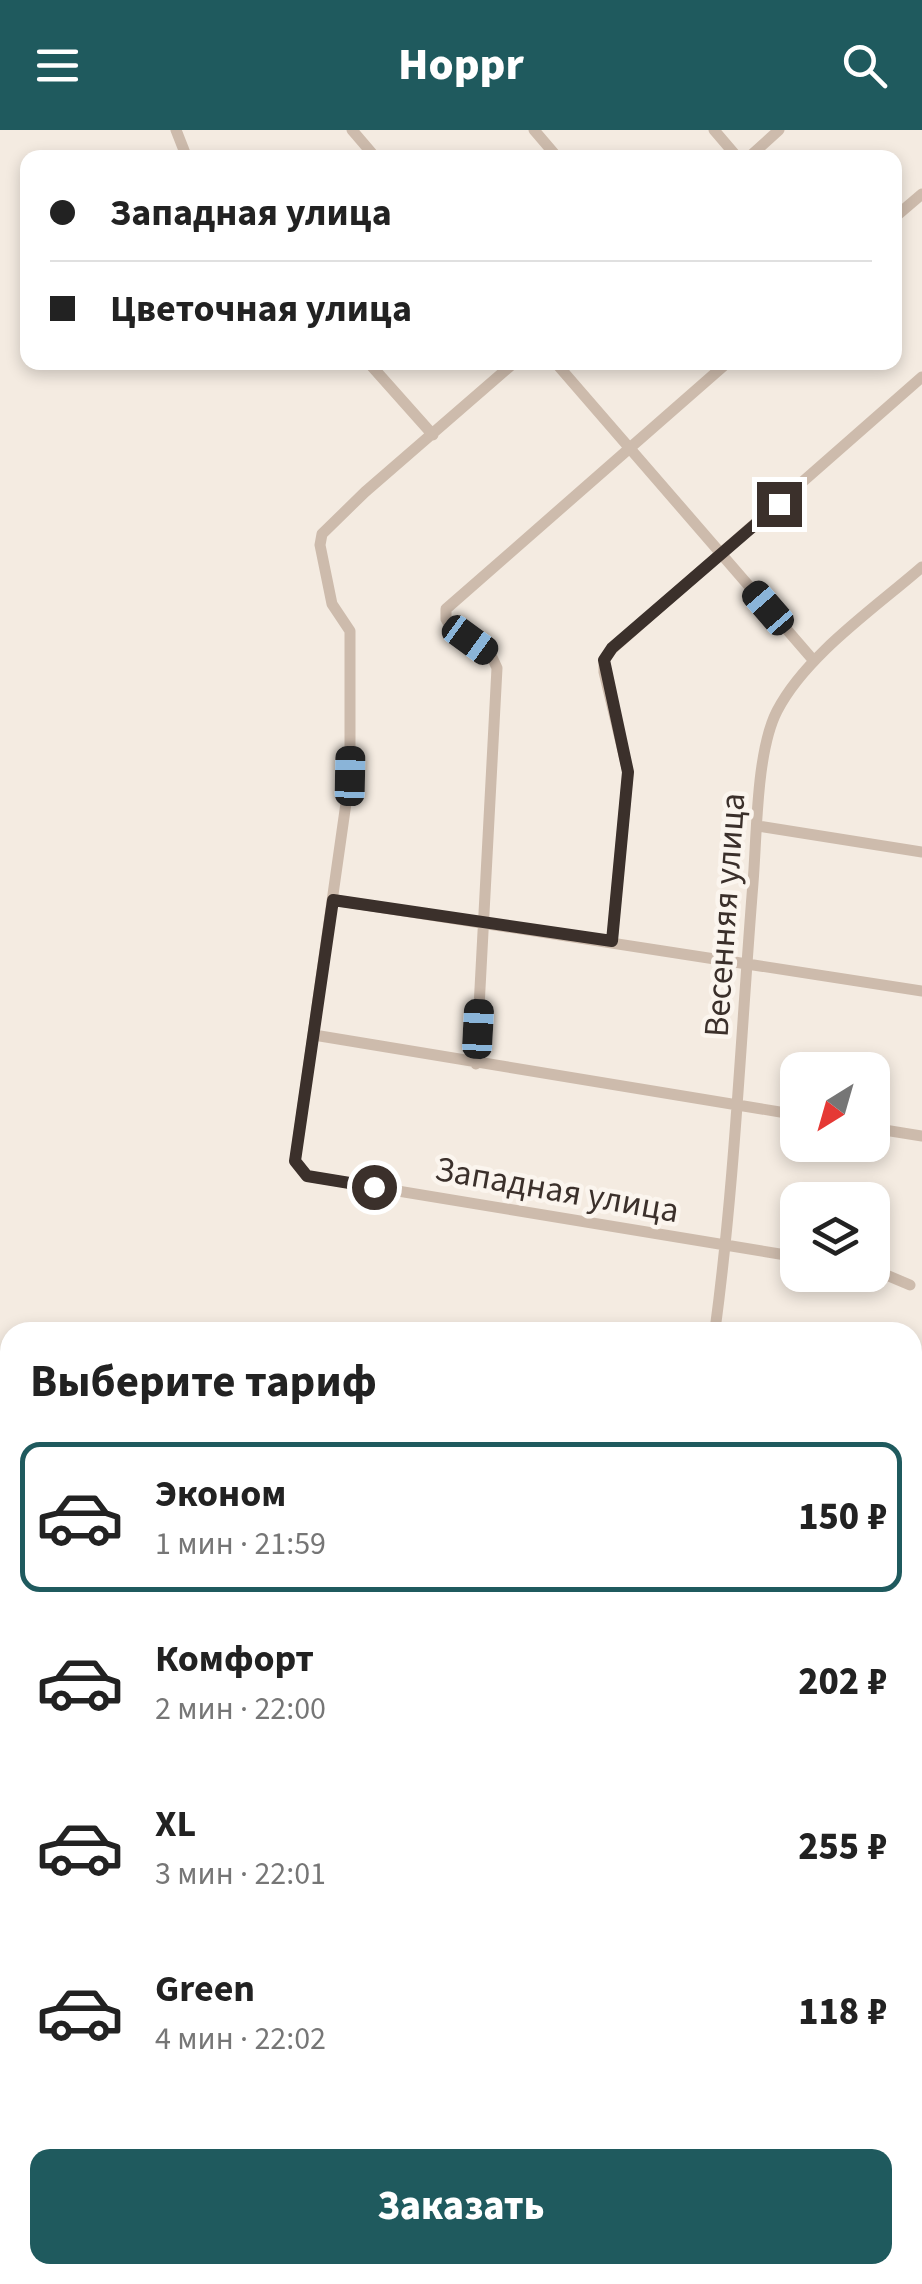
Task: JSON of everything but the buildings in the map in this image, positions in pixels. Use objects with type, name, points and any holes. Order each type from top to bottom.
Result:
[{"type":"street","points":[[352,130],[369,150]]},
{"type":"street","points":[[534,130],[551,150]]},
{"type":"street","points":[[714,130],[731,150]]},
{"type":"street","points":[[757,150],[779,130]]},
{"type":"street","points":[[902,211],[922,194]]},
{"type":"street","points":[[375,370],[433,434]]},
{"type":"street","points":[[506,370],[330,526],[320,545],[332,604],[350,631],[352,655],[350,776],[314,1035],[780,1112]]},
{"type":"street","points":[[562,370],[814,662]]},
{"type":"street","points":[[476,1064],[497,668],[490,655],[450,626],[446,609],[719,370]]},
{"type":"street","points":[[612,941],[628,772],[604,660],[612,648],[922,378]]},
{"type":"street","name":"Весенняя улица","points":[[716,1322],[739,1104],[747,963],[769,730],[787,695],[814,662],[922,567]]},
{"type":"street","points":[[758,826],[922,852]]},
{"type":"street","points":[[333,900],[922,991]]},
{"type":"street","name":"Западная улица","points":[[314,1035],[295,1161],[307,1176],[780,1254]]},
{"type":"street","points":[[890,1131],[922,1136]]},
{"type":"street","points":[[890,1277],[910,1285]]},
{"type":"route","points":[[374,1187],[307,1176],[295,1161],[333,900],[612,941],[628,772],[604,660],[612,648],[779,504]]}]
